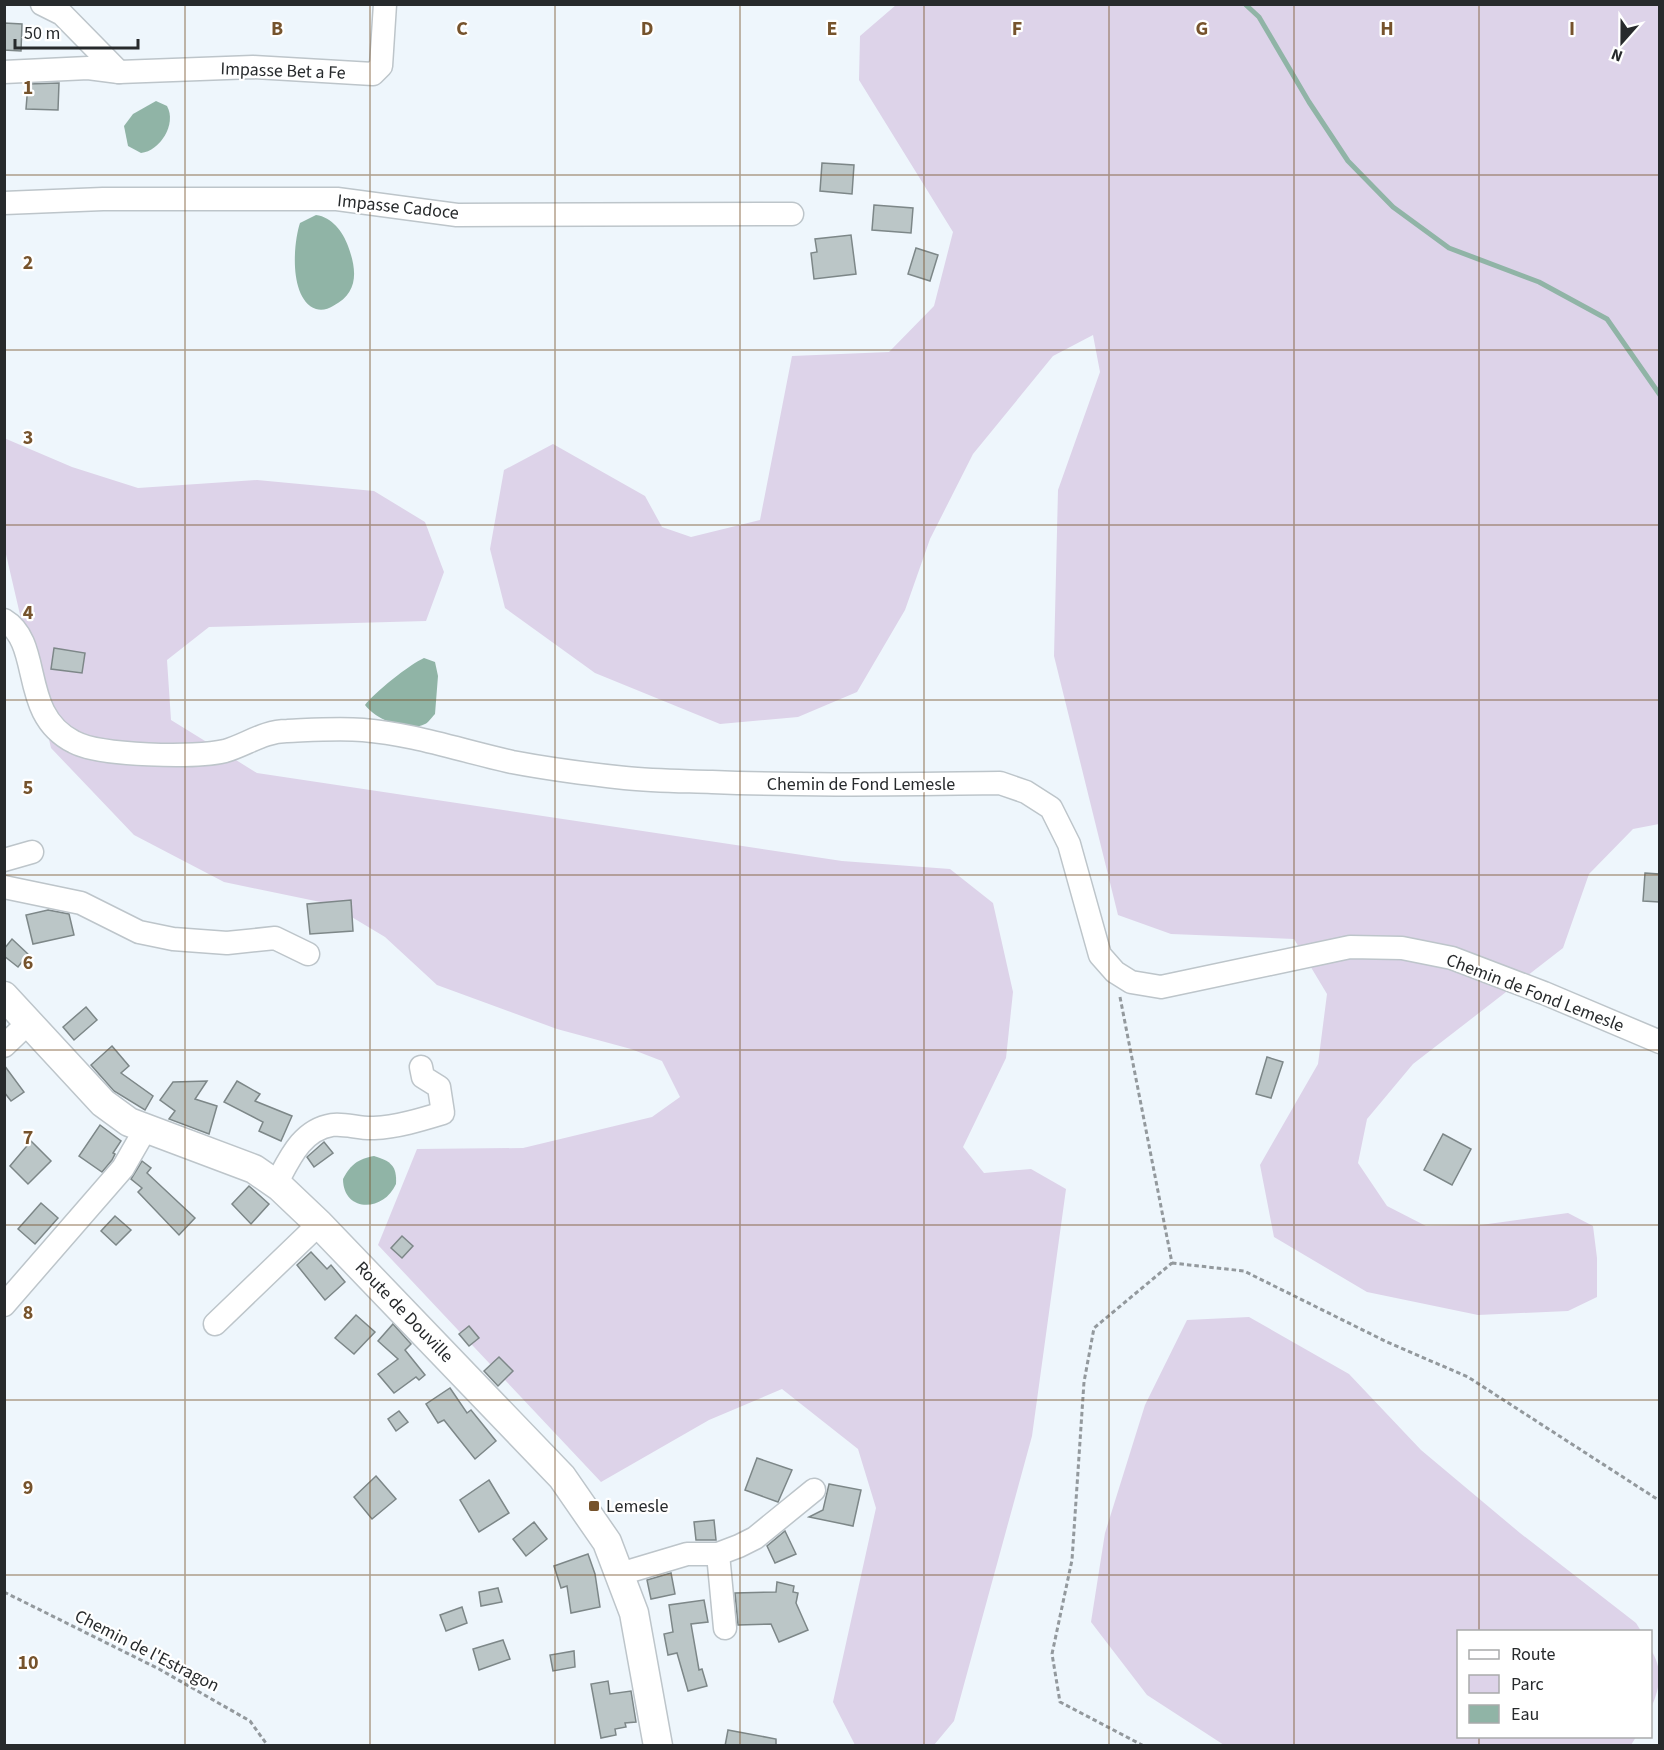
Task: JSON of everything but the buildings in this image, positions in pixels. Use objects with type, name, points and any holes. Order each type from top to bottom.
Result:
[{"type":"main road","name":"Route de Douville","points":[[4,996],[103,1102],[129,1122],[254,1169],[276,1184],[319,1224],[562,1477],[607,1542],[634,1613],[658,1746]]},
{"type":"street","points":[[42,4],[62,14],[119,72]]},
{"type":"street","name":"Impasse Bet a Fe","points":[[4,72],[88,68],[119,72],[253,67],[373,74],[381,66],[385,4]]},
{"type":"street","name":"Impasse Cadoce","points":[[4,203],[103,199],[337,199],[457,214],[792,214]]},
{"type":"street","name":"Chemin de Fond Lemesle","points":[[4,620],[16,629],[23,645],[35,694],[47,721],[67,738],[93,749],[181,757],[225,751],[282,731],[362,730],[404,735],[514,762],[627,778],[775,785],[1000,783],[1026,792],[1051,808],[1069,844],[1100,955],[1115,972],[1131,982],[1161,987],[1350,947],[1402,948],[1452,958],[1544,993],[1659,1042]]},
{"type":"street","points":[[4,860],[32,852]]},
{"type":"street","points":[[4,887],[81,903],[139,932],[173,939],[227,943],[274,938],[308,954]]},
{"type":"street","points":[[4,1046],[28,1023]]},
{"type":"street","points":[[276,1184],[297,1145],[315,1131],[332,1125],[373,1128],[409,1123],[443,1113],[439,1087],[423,1077],[422,1066]]},
{"type":"street","points":[[4,1305],[123,1168],[146,1128]]},
{"type":"street","points":[[215,1324],[319,1224]]},
{"type":"street","points":[[620,1574],[687,1554],[718,1554],[755,1538],[814,1490]]},
{"type":"street","points":[[718,1554],[725,1628]]},
{"type":"path","points":[[1115,972],[1172,1263]]},
{"type":"path","points":[[1144,1746],[1060,1702],[1052,1654],[1072,1560],[1084,1382],[1094,1328],[1172,1263],[1244,1271],[1387,1342],[1468,1377],[1659,1501]]},
{"type":"path","name":"Chemin de l'Estragon","points":[[4,1592],[159,1669],[250,1721],[268,1746]]},
{"type":"green space","points":[[896,5],[1659,5],[1659,824],[1633,829],[1589,874],[1563,948],[1413,1064],[1367,1119],[1358,1163],[1387,1206],[1426,1226],[1481,1225],[1568,1213],[1593,1226],[1597,1258],[1597,1297],[1568,1311],[1478,1315],[1367,1292],[1274,1237],[1260,1165],[1318,1064],[1327,994],[1294,939],[1171,934],[1118,915],[1054,656],[1058,490],[1100,372],[1093,335],[1053,356],[973,454],[930,539],[905,610],[857,692],[798,717],[720,724],[595,673],[505,608],[490,549],[504,470],[553,444],[645,496],[662,527],[691,537],[760,520],[792,356],[889,352],[934,306],[953,232],[859,80],[860,36]]},
{"type":"green space","points":[[4,438],[72,467],[138,488],[257,480],[374,491],[425,522],[444,572],[426,621],[209,627],[167,660],[171,720],[257,773],[842,861],[950,869],[993,903],[1013,992],[1006,1058],[963,1147],[984,1173],[1031,1169],[1066,1189],[1032,1436],[954,1721],[934,1745],[855,1745],[833,1702],[876,1508],[858,1449],[782,1389],[709,1420],[601,1482],[378,1245],[417,1149],[523,1148],[652,1117],[680,1097],[662,1061],[631,1049],[557,1029],[437,985],[385,937],[330,904],[224,882],[134,835],[51,748],[5,550]]},
{"type":"green space","points":[[1249,1317],[1349,1374],[1421,1450],[1520,1533],[1636,1623],[1640,1630],[1457,1630],[1457,1738],[1635,1738],[1631,1745],[1224,1745],[1147,1695],[1091,1622],[1105,1533],[1145,1405],[1187,1320]]},
{"type":"green space","points":[[1652,1652],[1659,1670],[1657,1692],[1652,1705]]},
{"type":"water","points":[[156,101],[167,106],[170,113],[168,128],[160,142],[141,153],[128,146],[124,126],[133,114]]},
{"type":"water","points":[[316,215],[332,222],[340,231],[348,246],[354,272],[352,288],[348,295],[323,310],[316,309],[307,303],[297,283],[295,270],[300,223]]},
{"type":"water","points":[[424,658],[435,662],[438,676],[435,714],[425,724],[401,726],[384,720],[365,705],[393,679]]},
{"type":"water","points":[[374,1156],[392,1165],[396,1184],[390,1193],[374,1204],[356,1203],[349,1198],[343,1179],[355,1163]]},
{"type":"waterway","points":[[1245,4],[1259,17],[1309,102],[1348,161],[1393,207],[1449,248],[1539,282],[1607,319],[1660,395]]},
{"type":"place","name":"Lemesle","points":[[594,1506]]}]
